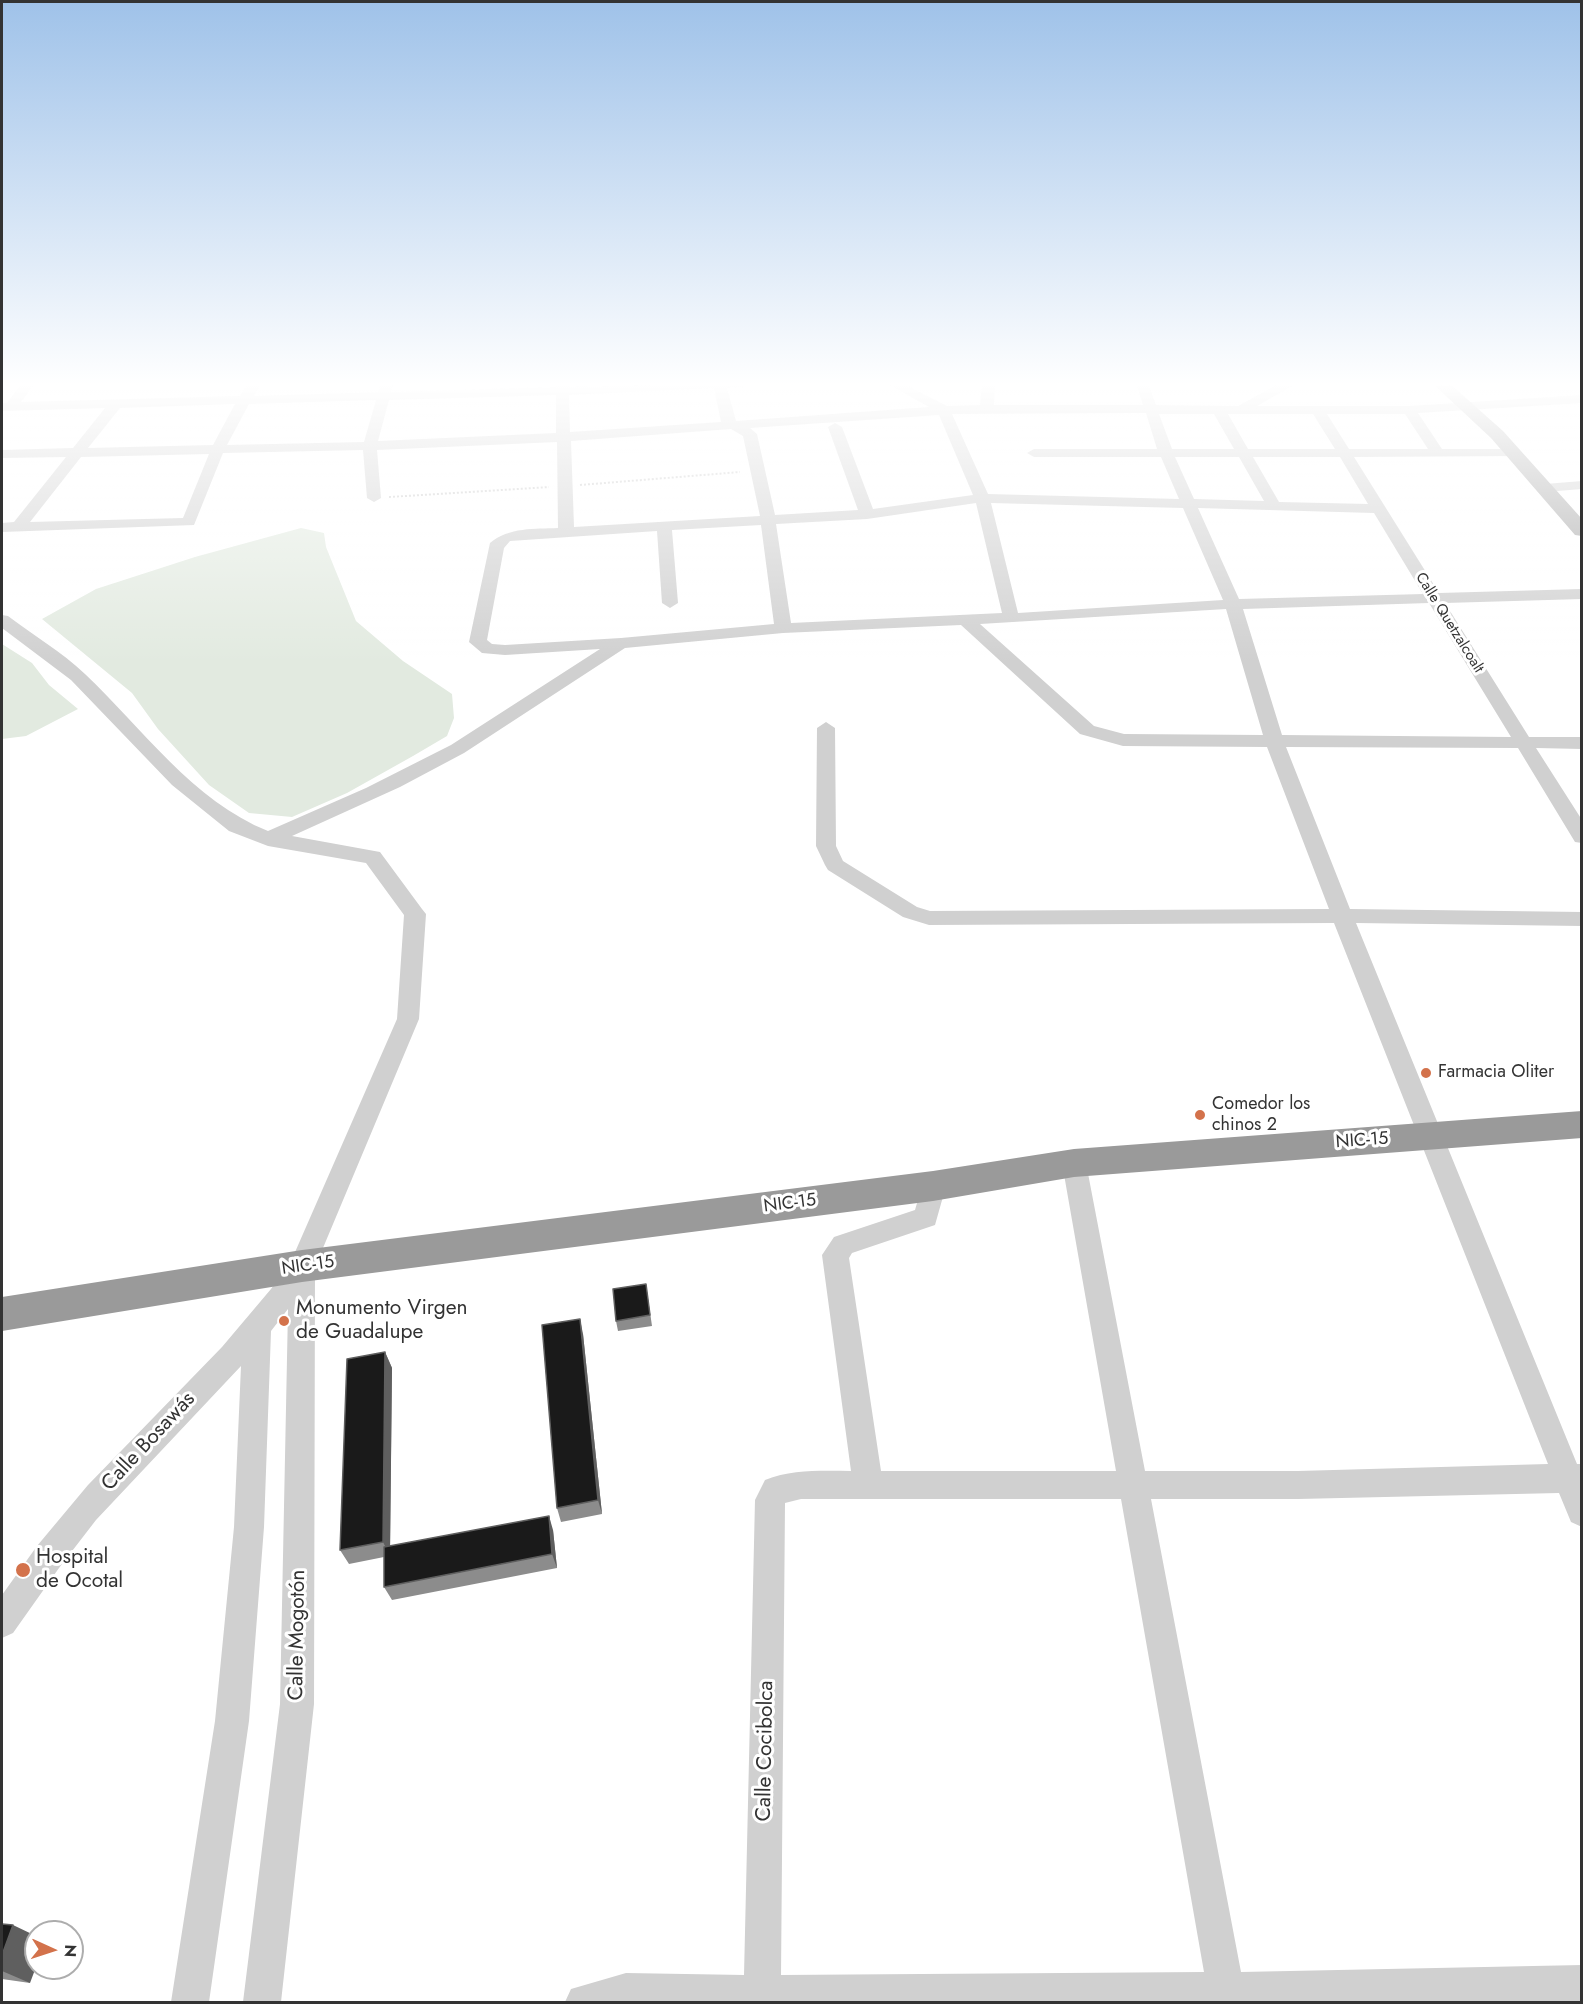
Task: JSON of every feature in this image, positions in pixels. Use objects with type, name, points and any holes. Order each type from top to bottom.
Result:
[{"type":"highway","name":"NIC-15","points":[[2,1314],[302,1266],[933,1186],[1074,1163],[1581,1124]]},
{"type":"main road","points":[[1535,477],[1581,531]]},
{"type":"street","points":[[18,527],[59,477]]},
{"type":"street","points":[[2,527],[189,522],[207,477]]},
{"type":"street","points":[[372,477],[374,498]]},
{"type":"street","points":[[566,477],[567,531]]},
{"type":"street","points":[[759,477],[768,519],[783,628]]},
{"type":"street","points":[[853,477],[867,514]]},
{"type":"street","points":[[973,477],[982,498],[1011,618]]},
{"type":"street","points":[[1176,477],[1233,604],[1274,740],[1342,916],[1430,1136],[1575,1478],[1581,1512]]},
{"type":"street","points":[[1257,477],[1275,507]]},
{"type":"street","name":"Calle Quetzalcoalt","points":[[1358,477],[1581,837]]},
{"type":"street","points":[[1545,488],[1581,485]]},
{"type":"street","points":[[1379,509],[982,498],[867,514],[567,531],[505,538],[496,546],[478,642],[488,649],[505,650],[621,643],[783,628],[1011,618],[1233,604],[1581,594]]},
{"type":"street","points":[[664,525],[670,603]]},
{"type":"street","points":[[2,620],[77,676],[179,781],[237,826],[268,839],[373,857],[416,914],[408,1019],[302,1266]]},
{"type":"street","points":[[965,620],[1087,730],[1105,737],[1123,740],[1274,740],[1524,745],[1581,743]]},
{"type":"street","points":[[268,839],[351,804],[436,761],[524,708],[621,643]]},
{"type":"street","points":[[826,729],[826,846],[835,865],[910,912],[929,918],[1342,916],[1581,919]]},
{"type":"street","points":[[1074,1163],[1227,1997]]},
{"type":"street","points":[[933,1186],[926,1216],[843,1245],[835,1255],[868,1486],[1135,1486],[1575,1478]]},
{"type":"street","name":"Calle Bosawás","points":[[2,1622],[97,1497],[256,1328],[285,1294],[302,1266]]},
{"type":"street","name":"Calle Mogotón","points":[[261,2002],[297,1704],[302,1266]]},
{"type":"street","points":[[190,2002],[232,1721],[249,1527],[256,1328]]},
{"type":"street","name":"Calle Cocibolca","points":[[762,1998],[770,1500],[776,1490],[787,1486],[868,1486]]},
{"type":"street","points":[[584,2002],[626,1992],[762,1998],[1227,1997],[1581,1984]]},
{"type":"shaded area","points":[[301,528],[324,533],[326,547],[356,621],[403,661],[452,694],[454,718],[447,736],[347,793],[292,817],[249,813],[209,785],[158,729],[132,693],[42,619],[96,589],[195,557]]},
{"type":"shaded area","points":[[2,644],[32,663],[49,685],[78,709],[26,736],[2,739]]},
{"type":"building","points":[[646,1284],[650,1315],[616,1321],[613,1289]]},
{"type":"building","points":[[580,1319],[598,1500],[557,1508],[542,1325]]},
{"type":"building","points":[[385,1352],[383,1542],[340,1550],[347,1359]]},
{"type":"building","points":[[549,1516],[552,1554],[384,1587],[384,1547]]},
{"type":"building","points":[[2,1924],[13,1925],[2,1955]]},
{"type":"place","name":"Farmacia Oliter","points":[[1426,1073]]},
{"type":"place","name":"Comedor los chinos 2","points":[[1200,1115]]},
{"type":"place","name":"Monumento Virgen de Guadalupe","points":[[284,1321]]},
{"type":"place","name":"Hospital de Ocotal","points":[[23,1570]]}]
